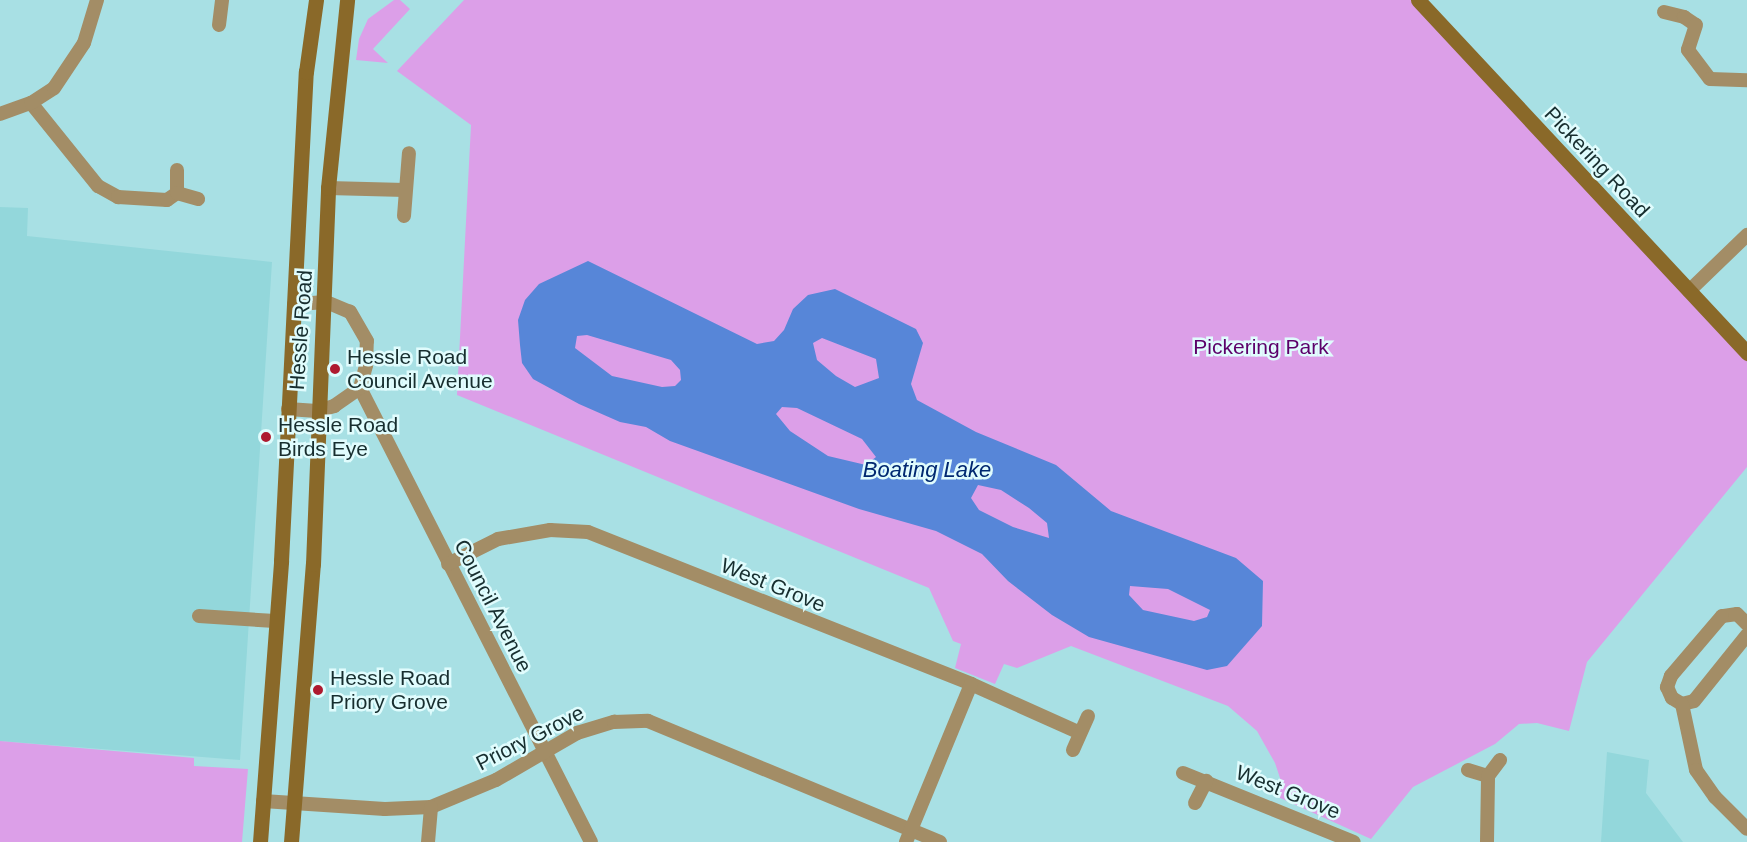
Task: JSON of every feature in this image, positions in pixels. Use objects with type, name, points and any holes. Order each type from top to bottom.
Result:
[{"type":"street","points":[[0,114],[31,103],[54,87],[84,43],[97,0]]},
{"type":"street","points":[[219,25],[222,0]]},
{"type":"street","name":"Hessle Road","points":[[260,842],[288,409],[306,72],[316,0]]},
{"type":"street","name":"Hessle Road","points":[[291,842],[313,564],[317,411],[326,303],[328,188],[348,0]]},
{"type":"street","name":"Pickering Road","points":[[1418,0],[1747,353]]},
{"type":"street","points":[[1664,12],[1684,17],[1696,25],[1688,50],[1710,79],[1747,80]]},
{"type":"street","points":[[31,103],[98,186],[118,197],[167,200],[177,192]]},
{"type":"street","points":[[404,216],[410,153]]},
{"type":"street","points":[[177,170],[177,192]]},
{"type":"street","points":[[328,188],[405,190]]},
{"type":"street","points":[[177,192],[198,199]]},
{"type":"street","points":[[1689,291],[1747,235]]},
{"type":"street","points":[[288,409],[317,411],[334,406],[360,388],[367,341],[350,312],[326,303],[294,304]]},
{"type":"street","name":"Council Avenue","points":[[360,388],[591,842]]},
{"type":"street","name":"West Grove","points":[[448,564],[498,539],[550,530],[588,532],[971,684],[1078,732]]},
{"type":"street","points":[[1747,624],[1737,614],[1722,616],[1671,676],[1669,693],[1682,704],[1696,770],[1715,797],[1747,829]]},
{"type":"street","points":[[199,616],[275,621]]},
{"type":"street","points":[[1682,704],[1698,698],[1747,635]]},
{"type":"street","points":[[909,836],[971,684]]},
{"type":"street","points":[[1073,750],[1078,732],[1088,716]]},
{"type":"street","name":"Priory Grove","points":[[263,801],[385,809],[431,807],[496,780],[577,733],[614,722],[648,721],[909,836],[940,842]]},
{"type":"street","points":[[1487,842],[1488,776],[1500,760]]},
{"type":"street","points":[[1468,770],[1488,776]]},
{"type":"street","name":"West Grove","points":[[1183,773],[1350,841]]},
{"type":"street","name":"West Grove","points":[[1195,803],[1206,781]]},
{"type":"street","points":[[428,842],[431,807]]},
{"type":"shaded area","points":[[0,207],[28,208],[27,236],[272,262],[240,760],[0,741]]},
{"type":"shaded area","points":[[1607,752],[1649,760],[1646,793],[1683,842],[1601,842]]},
{"type":"green space","points":[[394,0],[400,0],[410,9],[373,49],[388,63],[356,60],[359,39],[368,19]]},
{"type":"green space","name":"Pickering Park","points":[[464,0],[1412,0],[1747,359],[1747,467],[1587,662],[1569,731],[1537,723],[1519,724],[1495,744],[1413,787],[1371,839],[1278,797],[1281,781],[1275,763],[1257,731],[1228,706],[1071,646],[1017,668],[1004,664],[995,684],[955,668],[961,644],[953,641],[929,588],[457,395],[471,125],[397,71]]},
{"type":"green space","points":[[0,741],[194,758],[194,766],[248,769],[242,842],[0,842]]},
{"type":"water","name":"Boating Lake","points":[[588,261],[757,344],[774,341],[784,330],[793,309],[808,295],[835,289],[916,329],[923,343],[911,384],[917,400],[976,432],[1056,465],[1111,511],[1236,558],[1263,581],[1262,626],[1227,666],[1207,670],[1089,637],[1052,615],[1008,581],[982,554],[936,531],[859,509],[670,441],[646,427],[620,422],[579,404],[533,379],[522,363],[518,320],[525,300],[539,284]],"holes":[[[587,335],[671,360],[680,370],[681,380],[675,386],[662,387],[612,376],[575,348],[577,336]],[[822,338],[876,359],[879,378],[855,387],[836,376],[817,360],[813,343]],[[782,407],[797,408],[862,439],[876,457],[866,465],[828,456],[790,431],[776,414]],[[978,485],[1001,490],[1047,523],[1049,538],[1013,527],[979,510],[971,498]],[[1130,586],[1168,589],[1210,610],[1207,617],[1194,621],[1143,610],[1129,595]]]},
{"type":"place","name":"Hessle Road Council Avenue","points":[[335,369]]},
{"type":"place","name":"Hessle Road Birds Eye","points":[[266,437]]},
{"type":"place","name":"Hessle Road Priory Grove","points":[[318,690]]}]
